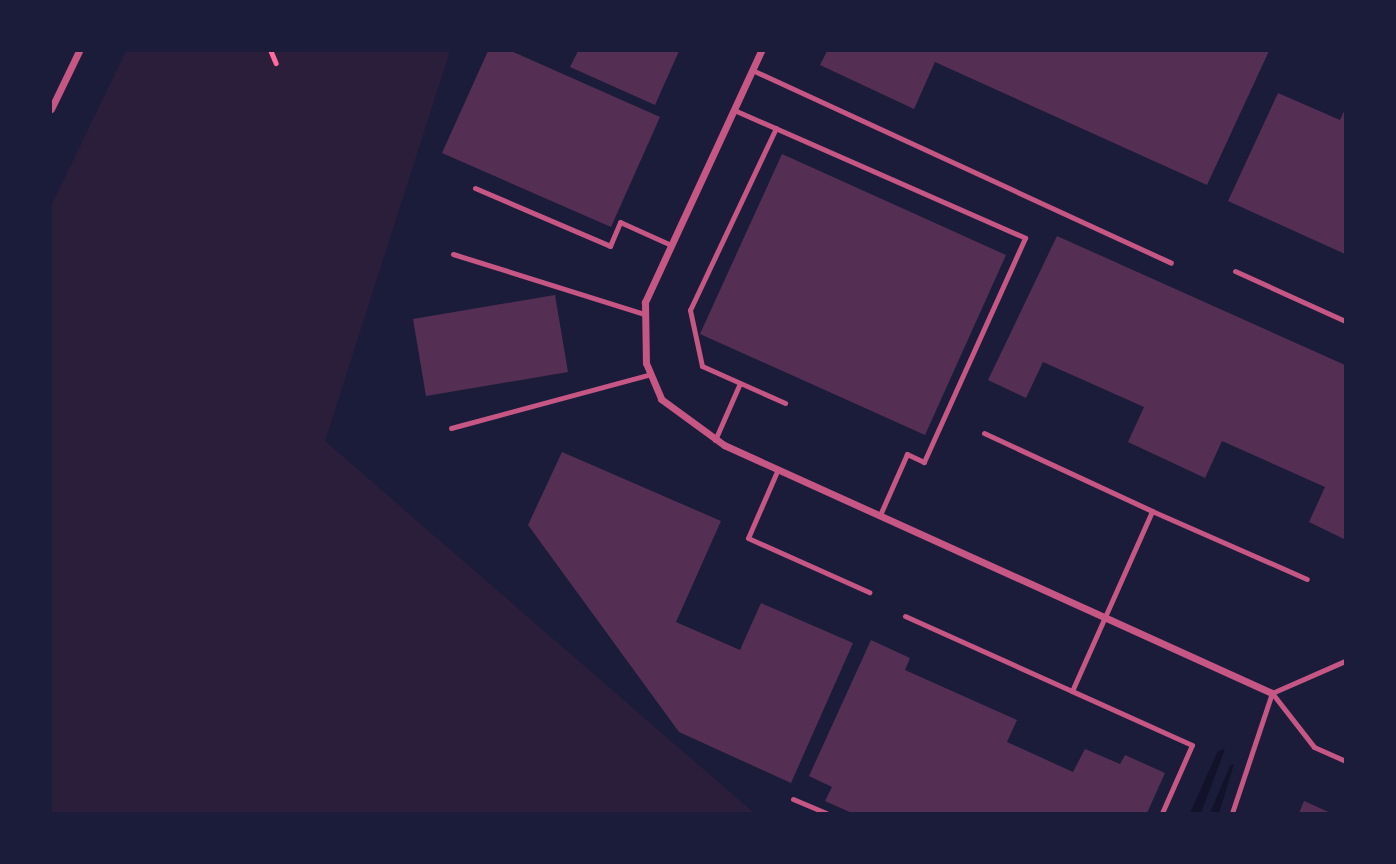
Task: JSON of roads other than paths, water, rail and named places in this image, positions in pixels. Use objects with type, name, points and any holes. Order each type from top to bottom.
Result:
[{"type":"street","points":[[51,109],[79,51]]},
{"type":"street","points":[[761,51],[671,245],[644,314],[651,374],[660,399],[715,440],[1272,693]]},
{"type":"lane","points":[[752,70],[1171,263]]},
{"type":"lane","points":[[734,110],[1025,238],[924,462],[907,454],[880,515]]},
{"type":"lane","points":[[776,128],[690,310],[702,366],[785,403]]},
{"type":"lane","points":[[475,188],[610,246],[620,222],[671,245]]},
{"type":"lane","points":[[453,254],[644,314]]},
{"type":"lane","points":[[1235,271],[1345,321]]},
{"type":"lane","points":[[451,428],[651,374]]},
{"type":"lane","points":[[715,440],[740,383]]},
{"type":"lane","points":[[984,433],[1307,579]]},
{"type":"lane","points":[[778,469],[748,538],[869,592]]},
{"type":"lane","points":[[1072,691],[1152,511]]},
{"type":"lane","points":[[905,616],[1192,745],[1162,813]]},
{"type":"lane","points":[[1232,813],[1272,693],[1345,661]]},
{"type":"lane","points":[[1272,693],[1314,747],[1345,761]]},
{"type":"lane","points":[[793,799],[826,813]]}]
